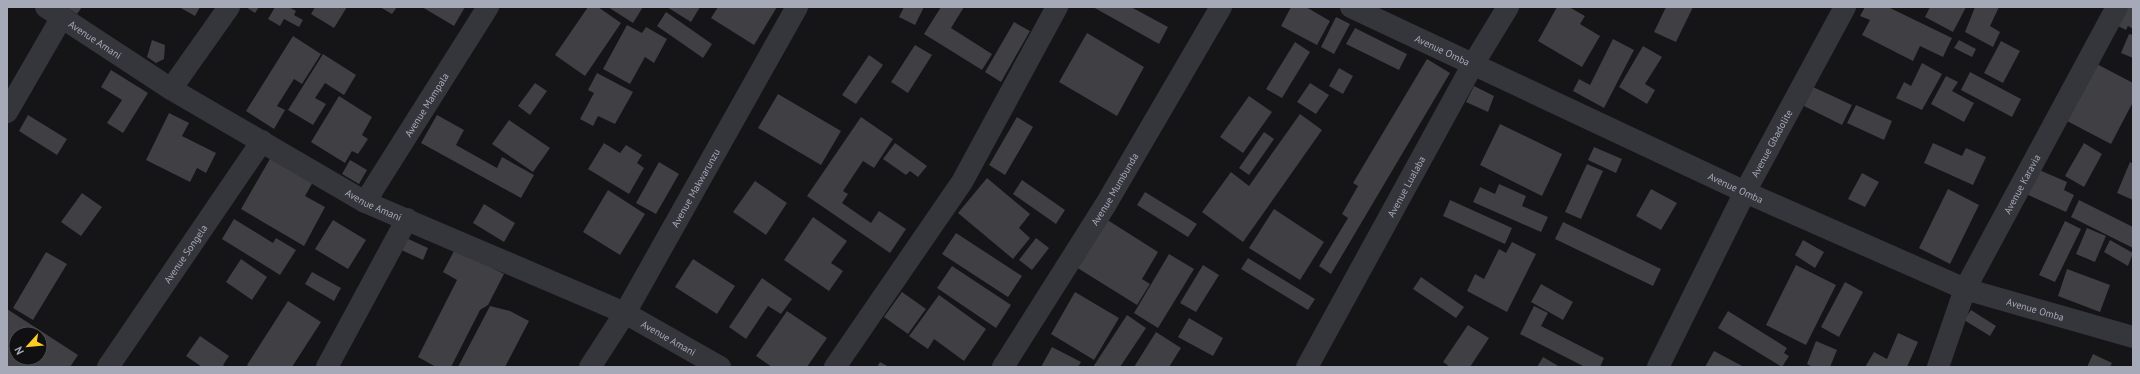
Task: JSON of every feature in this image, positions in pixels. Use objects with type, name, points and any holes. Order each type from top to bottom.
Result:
[{"type":"street","points":[[171,89],[229,7]]},
{"type":"street","name":"Avenue Mampala","points":[[366,202],[488,7]]},
{"type":"street","name":"Avenue Makwarunzu","points":[[590,367],[626,313],[797,7]]},
{"type":"street","points":[[835,367],[962,182],[1057,7]]},
{"type":"street","name":"Avenue Mumbunda","points":[[1003,367],[1106,204],[1221,7]]},
{"type":"street","name":"Avenue Omba","points":[[1351,7],[1472,66],[1744,192],[1965,289],[2132,335]]},
{"type":"street","name":"Avenue Lualaba","points":[[1307,367],[1472,66],[1508,7]]},
{"type":"street","name":"Avenue Gbadolite","points":[[1658,367],[1744,192],[1845,7]]},
{"type":"street","name":"Avenue Karavia","points":[[1938,367],[1965,289],[2117,7]]},
{"type":"street","points":[[7,112],[54,12]]},
{"type":"street","name":"Avenue Amani","points":[[54,12],[171,89],[366,202],[626,313],[720,367]]},
{"type":"street","name":"Avenue Songela","points":[[108,367],[262,141]]},
{"type":"street","points":[[327,367],[408,219]]},
{"type":"building","points":[[66,7],[82,7],[77,14]]},
{"type":"building","points":[[179,7],[200,7],[195,16]]},
{"type":"building","points":[[246,7],[259,7],[255,13]]},
{"type":"building","points":[[275,7],[289,7],[296,11],[294,15],[303,20],[299,27],[284,19],[280,26],[268,19]]},
{"type":"building","points":[[315,7],[347,7],[334,28],[311,14]]},
{"type":"building","points":[[380,7],[397,7],[392,14]]},
{"type":"building","points":[[422,7],[465,7],[454,26]]},
{"type":"building","points":[[588,7],[598,7],[621,23],[585,76],[555,55]]},
{"type":"building","points":[[608,7],[643,7],[633,23]]},
{"type":"building","points":[[667,7],[700,7],[691,22]]},
{"type":"building","points":[[718,7],[777,7],[754,45],[711,18]]},
{"type":"building","points":[[904,7],[924,7],[915,25],[899,17]]},
{"type":"building","points":[[941,7],[964,7],[951,28],[992,54],[982,70],[924,34]]},
{"type":"building","points":[[1093,7],[1131,7],[1168,27],[1159,44]]},
{"type":"building","points":[[1291,7],[1306,7],[1330,21],[1317,45],[1281,26]]},
{"type":"building","points":[[1557,7],[1569,7],[1585,16],[1580,24],[1600,36],[1582,67],[1538,41]]},
{"type":"building","points":[[1666,7],[1693,7],[1676,42],[1654,32]]},
{"type":"building","points":[[1865,7],[1888,7],[1952,38],[1943,57],[1920,46],[1913,61],[1862,35],[1870,20],[1860,16]]},
{"type":"building","points":[[1930,7],[1966,7],[1953,32],[1925,17]]},
{"type":"building","points":[[1975,7],[1999,7],[1990,26],[2000,32],[1993,47],[1965,32]]},
{"type":"building","points":[[2120,7],[2133,7],[2133,29],[2128,26],[2126,30],[2112,23]]},
{"type":"building","points":[[666,12],[712,44],[703,58],[657,26]]},
{"type":"building","points":[[1336,17],[1350,24],[1334,54],[1321,47]]},
{"type":"building","points":[[1014,22],[1030,31],[1001,82],[985,72]]},
{"type":"building","points":[[627,25],[642,33],[646,27],[667,39],[654,63],[645,57],[630,84],[603,69]]},
{"type":"building","points":[[1355,28],[1407,54],[1399,70],[1346,44]]},
{"type":"building","points":[[1087,33],[1144,67],[1117,116],[1059,82]]},
{"type":"building","points":[[2129,34],[2133,35],[2133,58],[2121,53]]},
{"type":"building","points":[[293,36],[321,54],[302,84],[294,79],[277,106],[285,110],[274,129],[246,111]]},
{"type":"building","points":[[1613,39],[1634,50],[1604,108],[1573,91],[1579,79],[1590,85]]},
{"type":"building","points":[[152,40],[165,45],[164,59],[156,63],[147,57]]},
{"type":"building","points":[[1959,40],[1976,49],[1972,57],[1954,48]]},
{"type":"building","points":[[2001,41],[2020,51],[2003,83],[1984,73]]},
{"type":"building","points":[[1295,42],[1310,52],[1282,98],[1266,89]]},
{"type":"building","points":[[915,45],[932,55],[908,93],[891,82]]},
{"type":"building","points":[[1643,46],[1662,57],[1645,84],[1655,90],[1647,104],[1619,87]]},
{"type":"building","points":[[323,54],[356,75],[344,95],[325,83],[315,98],[326,104],[313,125],[288,110]]},
{"type":"building","points":[[869,55],[883,65],[856,104],[842,95]]},
{"type":"building","points":[[1427,59],[1450,73],[1331,274],[1319,266],[1348,218],[1342,214],[1358,186],[1353,183]]},
{"type":"building","points":[[1922,63],[1942,74],[1922,110],[1896,98],[1904,82],[1911,86]]},
{"type":"building","points":[[2095,63],[2133,83],[2133,102],[2111,144],[2065,120]]},
{"type":"building","points":[[1339,68],[1353,76],[1343,94],[1329,86]]},
{"type":"building","points":[[111,70],[148,93],[123,133],[107,123],[122,100],[101,87]]},
{"type":"building","points":[[1970,72],[2021,99],[2012,117],[1961,90]]},
{"type":"building","points":[[597,73],[633,92],[615,124],[598,116],[593,126],[580,119],[594,93],[588,90]]},
{"type":"building","points":[[1946,76],[1958,82],[1952,91],[1974,103],[1964,122],[1931,104]]},
{"type":"building","points":[[535,83],[547,91],[530,115],[518,106]]},
{"type":"building","points":[[1310,83],[1329,95],[1316,114],[1297,102]]},
{"type":"building","points":[[1474,86],[1494,96],[1488,112],[1466,102]]},
{"type":"building","points":[[1813,87],[1852,105],[1842,125],[1804,106]]},
{"type":"building","points":[[778,94],[841,131],[821,165],[758,128]]},
{"type":"building","points":[[339,96],[372,117],[362,135],[368,139],[358,154],[352,151],[345,163],[311,142]]},
{"type":"building","points":[[1249,96],[1272,112],[1243,153],[1220,137]]},
{"type":"building","points":[[1856,105],[1892,121],[1884,140],[1847,123]]},
{"type":"building","points":[[169,113],[189,123],[182,136],[216,153],[206,173],[197,168],[190,182],[146,160]]},
{"type":"building","points":[[1300,114],[1322,130],[1243,242],[1202,212],[1231,172],[1249,186]]},
{"type":"building","points":[[28,115],[67,139],[57,155],[19,131]]},
{"type":"building","points":[[437,115],[464,130],[456,145],[497,168],[502,157],[534,175],[521,198],[421,143]]},
{"type":"building","points":[[861,117],[893,139],[874,168],[863,161],[843,191],[848,194],[842,203],[871,223],[879,211],[906,229],[890,253],[807,196]]},
{"type":"building","points":[[1017,117],[1033,127],[1005,175],[989,165]]},
{"type":"building","points":[[509,120],[550,148],[533,172],[492,144]]},
{"type":"building","points":[[1500,124],[1562,154],[1542,196],[1480,165]]},
{"type":"building","points":[[1264,132],[1274,139],[1249,175],[1239,168]]},
{"type":"building","points":[[604,143],[620,153],[626,145],[642,155],[637,163],[644,168],[629,194],[588,169]]},
{"type":"building","points":[[895,143],[927,166],[918,177],[910,171],[906,175],[883,159]]},
{"type":"building","points":[[1933,143],[1962,156],[1966,148],[1986,157],[1973,185],[1924,163]]},
{"type":"building","points":[[2084,143],[2102,154],[2084,187],[2065,176]]},
{"type":"building","points":[[1594,147],[1622,159],[1616,173],[1588,160]]},
{"type":"building","points":[[271,157],[313,182],[305,196],[325,207],[304,246],[241,209]]},
{"type":"building","points":[[350,160],[367,170],[359,184],[342,174]]},
{"type":"building","points":[[659,162],[679,174],[656,214],[636,203]]},
{"type":"building","points":[[2130,162],[2133,164],[2133,200],[2117,193]]},
{"type":"building","points":[[1587,164],[1603,171],[1581,219],[1565,212]]},
{"type":"building","points":[[2037,169],[2067,182],[2064,190],[2074,195],[2066,212],[2026,194]]},
{"type":"building","points":[[1862,173],[1879,182],[1865,207],[1848,199]]},
{"type":"building","points":[[987,178],[1030,214],[1019,228],[1030,238],[1013,259],[958,213]]},
{"type":"building","points":[[1022,180],[1065,210],[1056,224],[1013,194]]},
{"type":"building","points":[[755,181],[787,203],[766,235],[733,212]]},
{"type":"building","points":[[1499,184],[1526,196],[1522,206],[1548,217],[1541,232],[1473,202],[1480,187],[1495,194]]},
{"type":"building","points":[[1651,189],[1677,203],[1661,230],[1636,216]]},
{"type":"building","points":[[1948,189],[1979,205],[1950,264],[1919,248]]},
{"type":"building","points":[[608,190],[645,214],[620,255],[583,232]]},
{"type":"building","points":[[1145,192],[1197,224],[1188,237],[1137,205]]},
{"type":"building","points":[[82,193],[102,207],[81,236],[61,222]]},
{"type":"building","points":[[1450,200],[1512,228],[1505,244],[1443,216]]},
{"type":"building","points":[[2079,200],[2133,227],[2133,248],[2071,217]]},
{"type":"building","points":[[484,204],[515,223],[504,242],[473,223]]},
{"type":"building","points":[[1274,209],[1324,242],[1300,280],[1249,248]]},
{"type":"building","points":[[813,217],[847,241],[831,263],[843,271],[829,291],[784,260]]},
{"type":"building","points":[[234,219],[273,243],[276,238],[296,250],[280,275],[222,239]]},
{"type":"building","points":[[1106,219],[1158,252],[1142,279],[1150,284],[1137,305],[1076,267]]},
{"type":"building","points":[[333,220],[366,240],[348,269],[315,249]]},
{"type":"building","points":[[2065,221],[2081,229],[2055,282],[2039,275]]},
{"type":"building","points":[[1563,222],[1661,269],[1653,286],[1555,239]]},
{"type":"building","points":[[2087,228],[2106,236],[2095,262],[2076,254]]},
{"type":"building","points":[[956,233],[1022,276],[1008,297],[942,254]]},
{"type":"building","points":[[404,237],[428,248],[423,260],[399,249]]},
{"type":"building","points":[[1036,238],[1049,248],[1032,270],[1019,260]]},
{"type":"building","points":[[1803,240],[1824,252],[1815,268],[1795,255]]},
{"type":"building","points":[[2110,240],[2133,253],[2128,266],[2104,252]]},
{"type":"building","points":[[1512,242],[1536,254],[1507,312],[1467,291],[1475,274],[1484,279],[1499,249],[1506,253]]},
{"type":"building","points":[[455,249],[504,274],[488,305],[480,310],[451,367],[436,367],[418,357],[457,280],[443,272]]},
{"type":"building","points":[[46,252],[67,264],[33,320],[13,308]]},
{"type":"building","points":[[1169,254],[1194,269],[1158,328],[1134,313]]},
{"type":"building","points":[[1248,258],[1315,299],[1308,310],[1241,269]]},
{"type":"building","points":[[241,259],[267,277],[252,300],[226,282]]},
{"type":"building","points":[[693,259],[735,286],[717,314],[675,287]]},
{"type":"building","points":[[1203,265],[1219,275],[1196,312],[1180,303]]},
{"type":"building","points":[[1796,265],[1836,285],[1806,345],[1766,325]]},
{"type":"building","points":[[952,266],[1011,305],[996,328],[937,288]]},
{"type":"building","points":[[2067,269],[2110,285],[2100,312],[2058,296]]},
{"type":"building","points":[[312,272],[341,288],[334,301],[305,284]]},
{"type":"building","points":[[1421,277],[1464,307],[1456,318],[1413,289]]},
{"type":"building","points":[[762,278],[792,299],[781,314],[768,306],[746,339],[729,327]]},
{"type":"building","points":[[1845,282],[1863,292],[1839,337],[1821,327]]},
{"type":"building","points":[[1541,284],[1573,302],[1563,320],[1531,302]]},
{"type":"building","points":[[902,292],[926,309],[908,334],[884,317]]},
{"type":"building","points":[[1075,292],[1119,318],[1094,360],[1051,334]]},
{"type":"building","points":[[939,295],[986,329],[964,361],[934,339],[928,349],[909,336]]},
{"type":"building","points":[[288,301],[321,322],[292,367],[250,367],[247,365]]},
{"type":"building","points":[[490,306],[510,311],[529,321],[505,367],[458,367]]},
{"type":"building","points":[[1534,306],[1548,313],[1541,326],[1604,358],[1600,367],[1585,367],[1520,334]]},
{"type":"building","points":[[7,309],[33,326],[8,326],[8,366],[48,366],[48,336],[78,355],[70,367],[7,367]]},
{"type":"building","points":[[1971,310],[1996,326],[1990,336],[1964,320]]},
{"type":"building","points":[[787,311],[827,338],[807,367],[772,367],[756,356]]},
{"type":"building","points":[[1728,311],[1787,348],[1784,353],[1789,356],[1782,367],[1718,328]]},
{"type":"building","points":[[1127,315],[1146,328],[1120,367],[1093,367]]},
{"type":"building","points":[[1189,318],[1223,338],[1213,356],[1178,337]]},
{"type":"building","points":[[1468,325],[1489,338],[1470,367],[1450,367],[1443,362]]},
{"type":"building","points":[[1156,332],[1181,348],[1169,367],[1134,367]]},
{"type":"building","points":[[1898,333],[1918,342],[1907,367],[1865,367],[1874,352],[1887,359]]},
{"type":"building","points":[[200,336],[229,356],[223,365],[226,367],[202,367],[186,356]]},
{"type":"building","points":[[1816,341],[1837,350],[1830,367],[1813,367],[1807,364]]},
{"type":"building","points":[[1052,347],[1081,362],[1078,367],[1041,367]]},
{"type":"building","points":[[1714,351],[1744,367],[1705,367]]},
{"type":"building","points":[[2093,354],[2112,363],[2110,367],[2087,367]]},
{"type":"building","points":[[1543,357],[1560,367],[1537,367]]},
{"type":"building","points":[[880,362],[889,367],[877,367]]}]
